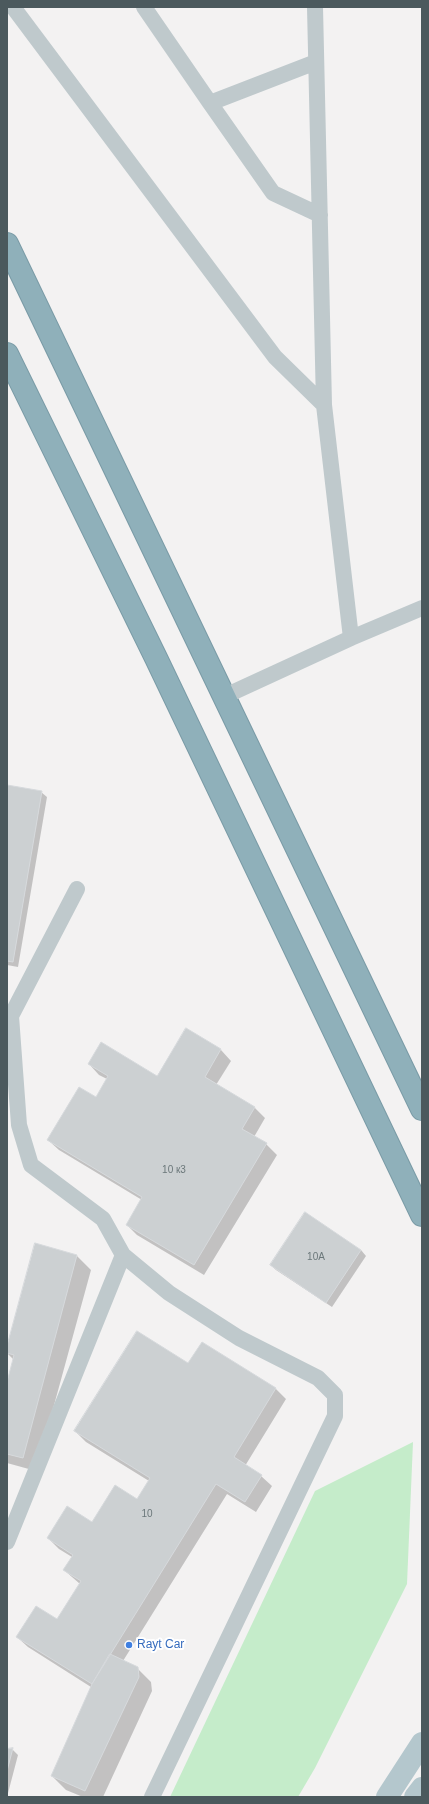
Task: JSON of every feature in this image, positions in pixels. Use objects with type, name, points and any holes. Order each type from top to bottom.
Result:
[{"type":"highway","points":[[7,244],[225,696],[386,1037],[422,1109]]},
{"type":"highway","points":[[7,354],[156,658],[422,1215]]},
{"type":"main road","points":[[386,1037],[422,1088]]},
{"type":"main road","points":[[388,1797],[422,1743]]},
{"type":"main road","points":[[415,1797],[422,1788]]},
{"type":"lane","points":[[13,7],[275,357],[324,405]]},
{"type":"lane","points":[[144,7],[273,193],[320,215]]},
{"type":"lane","points":[[315,7],[324,405],[351,638]]},
{"type":"lane","points":[[210,103],[316,62]]},
{"type":"lane","points":[[225,696],[351,638],[422,608]]},
{"type":"lane","points":[[77,889],[11,1016],[19,1125],[31,1165],[103,1219],[123,1255],[169,1293],[239,1338],[318,1378],[335,1395],[335,1416],[152,1797]]},
{"type":"lane","points":[[7,1542],[123,1255]]},
{"type":"green space","points":[[413,1442],[407,1584],[315,1768],[298,1797],[170,1797],[315,1491]]},
{"type":"building","points":[[7,785],[42,791],[13,962],[7,961]]},
{"type":"building","points":[[186,1028],[221,1049],[205,1077],[255,1107],[242,1129],[267,1143],[194,1265],[126,1225],[142,1197],[47,1140],[79,1087],[96,1097],[108,1076],[88,1064],[101,1042],[157,1076]]},
{"type":"building","points":[[305,1212],[361,1250],[326,1303],[270,1265]]},
{"type":"building","points":[[35,1243],[77,1255],[23,1458],[7,1454],[7,1382],[14,1355],[7,1353],[7,1346]]},
{"type":"building","points":[[137,1331],[188,1363],[202,1342],[276,1388],[234,1457],[262,1475],[245,1502],[216,1484],[92,1684],[16,1637],[36,1606],[57,1619],[81,1581],[63,1570],[73,1555],[47,1538],[67,1506],[92,1522],[115,1485],[137,1499],[150,1478],[74,1431]]},
{"type":"building","points":[[110,1654],[138,1667],[139,1677],[85,1791],[51,1776],[92,1684]]},
{"type":"building","points":[[13,1748],[7,1771],[7,1749]]},
{"type":"place","name":"Rayt Car","points":[[129,1645]]}]
